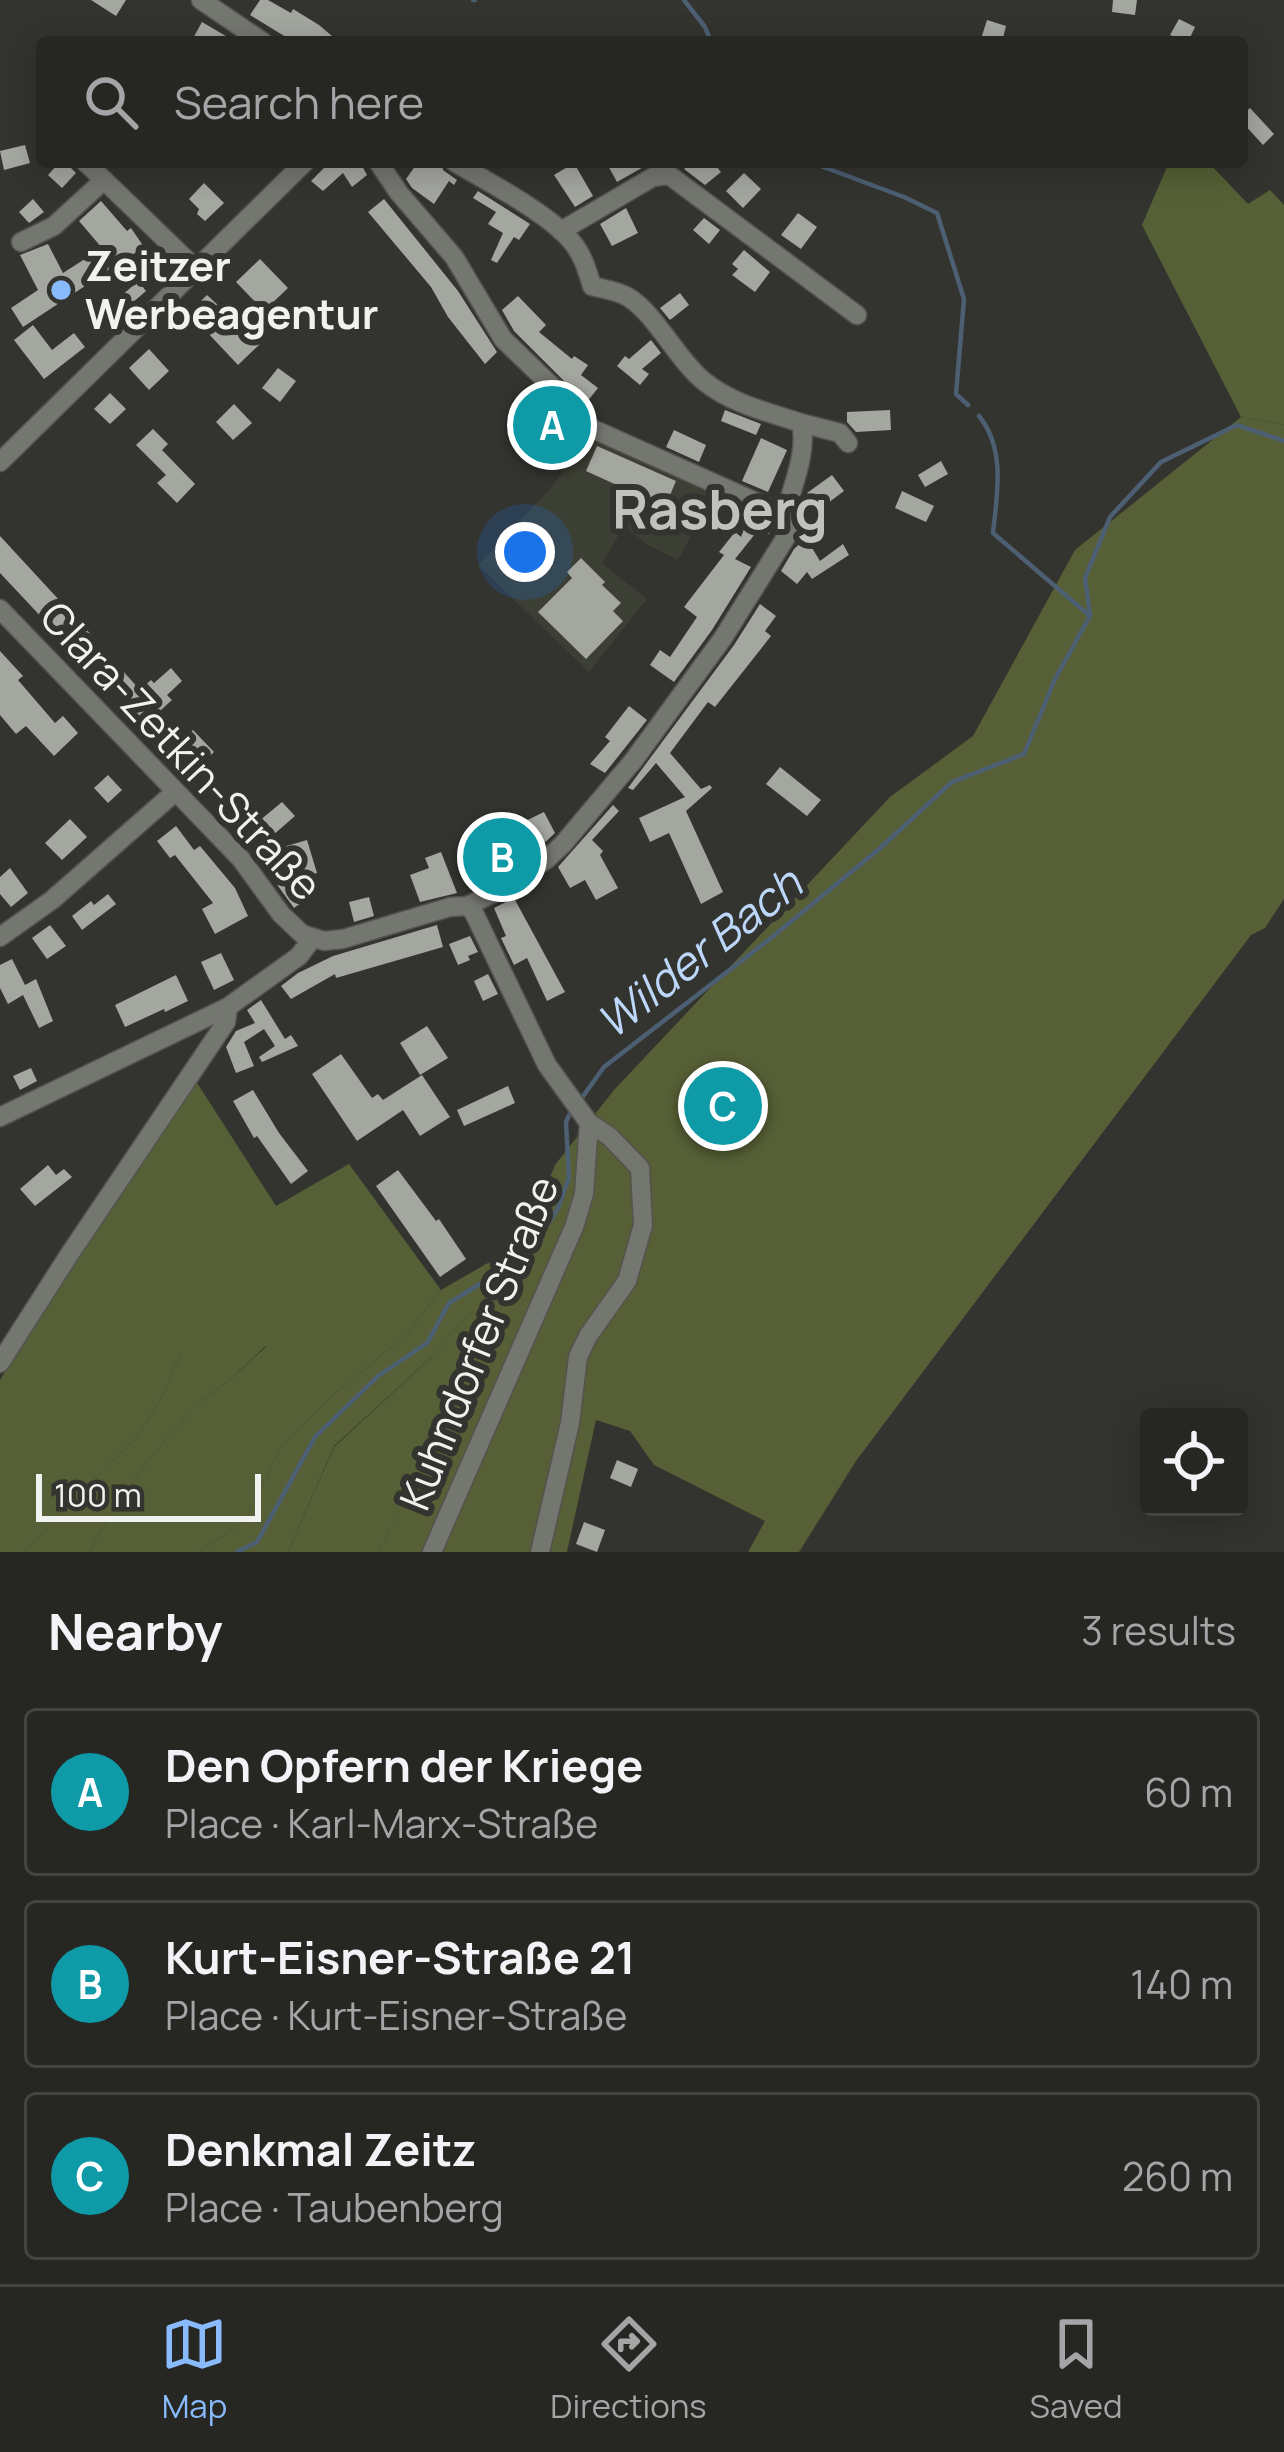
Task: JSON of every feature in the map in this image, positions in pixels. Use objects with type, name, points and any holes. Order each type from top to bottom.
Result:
[{"type":"street","points":[[202,0],[254,36]]},
{"type":"street","points":[[91,168],[195,268]]},
{"type":"street","points":[[0,463],[299,168]]},
{"type":"street","points":[[0,1118],[228,1007],[299,956],[312,939],[343,939],[449,907],[467,906],[547,859],[633,761],[723,638],[788,534],[784,515],[575,422],[565,399],[503,339],[454,257],[382,168]]},
{"type":"street","points":[[464,168],[561,231],[584,262],[592,286],[628,297],[640,307],[711,387],[742,403],[840,434],[848,442]]},
{"type":"street","points":[[561,231],[653,177],[669,175],[857,316]]},
{"type":"street","points":[[21,242],[53,226],[104,180]]},
{"type":"street","points":[[784,515],[802,448],[801,423]]},
{"type":"street","name":"Clara-Zetkin-Straße","points":[[0,609],[249,867],[292,926],[312,939]]},
{"type":"street","points":[[0,937],[52,900],[176,792]]},
{"type":"street","points":[[467,906],[536,1046],[581,1111],[640,1168],[643,1225],[627,1281],[578,1357],[541,1552]]},
{"type":"street","points":[[0,1363],[226,1022],[228,1007]]},
{"type":"street","name":"Kuhndorfer Straße","points":[[432,1552],[574,1227],[584,1193],[581,1111]]},
{"type":"shaded area","points":[[599,442],[713,494],[678,560],[624,526],[602,563],[647,599],[589,672],[478,565],[575,456],[589,443]]},
{"type":"green space","points":[[1167,168],[1214,168],[1248,204],[1270,190],[1284,205],[1284,425],[1241,417],[1142,225]]},
{"type":"green space","points":[[1241,417],[1284,425],[1284,899],[1265,928],[1251,935],[856,1461],[799,1552],[748,1552],[765,1521],[654,1465],[630,1431],[596,1420],[567,1552],[379,1552],[501,1298],[462,1320],[434,1355],[334,1446],[288,1552],[199,1552],[245,1521],[282,1445],[407,1334],[441,1290],[522,1247],[555,1165],[614,1090],[890,797],[973,736],[1075,550]]},
{"type":"green space","points":[[192,1075],[276,1206],[349,1164],[441,1290],[407,1334],[282,1445],[245,1521],[199,1552],[89,1552],[150,1458],[198,1403],[267,1346],[181,1353],[137,1437],[23,1552],[0,1552],[0,1380]]},
{"type":"green space","points":[[503,1297],[379,1552],[288,1552],[334,1447],[433,1356],[462,1320]]},
{"type":"green space","points":[[262,1327],[267,1345],[198,1403],[150,1458],[89,1552],[23,1552],[137,1437],[181,1353],[211,1334]]},
{"type":"building","points":[[91,0],[126,0],[116,16]]},
{"type":"building","points":[[260,0],[268,0],[291,13],[293,9],[332,36],[284,36],[250,15]]},
{"type":"building","points":[[1113,0],[1137,0],[1135,15],[1112,12]]},
{"type":"building","points":[[1179,19],[1195,27],[1191,36],[1170,35]]},
{"type":"building","points":[[987,20],[1006,26],[1004,36],[982,36]]},
{"type":"building","points":[[202,22],[226,36],[194,36]]},
{"type":"building","points":[[1248,110],[1274,134],[1263,145],[1248,129]]},
{"type":"building","points":[[25,145],[30,163],[4,170],[0,151]]},
{"type":"building","points":[[54,168],[71,168],[76,173],[62,188],[48,175]]},
{"type":"building","points":[[324,168],[363,168],[367,175],[352,187],[343,173],[323,191],[311,181]]},
{"type":"building","points":[[414,168],[442,168],[457,180],[454,185],[449,181],[434,204],[406,179]]},
{"type":"building","points":[[577,168],[593,196],[575,207],[554,175]]},
{"type":"building","points":[[609,168],[642,168],[617,182]]},
{"type":"building","points":[[718,168],[721,172],[705,185],[684,169]]},
{"type":"building","points":[[744,173],[761,189],[743,208],[726,191]]},
{"type":"building","points":[[204,183],[224,203],[205,221],[189,199]]},
{"type":"building","points":[[478,191],[530,224],[519,240],[514,237],[497,263],[491,260],[503,233],[488,224],[496,212],[473,198]]},
{"type":"building","points":[[33,199],[44,212],[29,223],[19,212]]},
{"type":"building","points":[[384,199],[458,291],[497,352],[485,364],[431,287],[368,212]]},
{"type":"building","points":[[101,201],[144,247],[23,327],[11,308],[38,290],[20,255],[48,244],[63,273],[102,248],[79,221]]},
{"type":"building","points":[[626,208],[638,233],[612,246],[600,224]]},
{"type":"building","points":[[798,213],[817,227],[801,249],[781,235]]},
{"type":"building","points":[[704,218],[720,230],[709,244],[693,230]]},
{"type":"building","points":[[744,250],[770,272],[755,292],[732,275],[738,269],[732,264]]},
{"type":"building","points":[[260,259],[288,288],[264,311],[236,282]]},
{"type":"building","points":[[138,281],[146,291],[108,324],[100,315]]},
{"type":"building","points":[[680,293],[689,305],[670,320],[660,308]]},
{"type":"building","points":[[207,295],[260,344],[238,365],[189,313]]},
{"type":"building","points":[[518,296],[546,325],[539,332],[572,359],[588,365],[581,375],[598,388],[586,403],[514,331],[502,310]]},
{"type":"building","points":[[33,325],[52,350],[74,333],[85,347],[44,379],[14,340]]},
{"type":"building","points":[[651,340],[661,353],[642,369],[649,374],[640,385],[617,366]]},
{"type":"building","points":[[149,349],[169,371],[149,390],[129,368]]},
{"type":"building","points":[[278,368],[296,381],[280,402],[262,388]]},
{"type":"building","points":[[110,393],[126,409],[110,424],[94,409]]},
{"type":"building","points":[[234,404],[252,423],[233,440],[216,422]]},
{"type":"building","points":[[725,410],[761,424],[756,435],[721,421]]},
{"type":"building","points":[[890,410],[891,430],[856,432],[847,422],[847,412]]},
{"type":"building","points":[[153,429],[168,444],[162,450],[195,484],[177,503],[157,483],[166,475],[136,445]]},
{"type":"building","points":[[674,430],[706,445],[699,462],[666,447]]},
{"type":"building","points":[[761,438],[787,450],[768,492],[742,481]]},
{"type":"building","points":[[597,446],[676,481],[665,507],[586,471]]},
{"type":"building","points":[[941,461],[948,474],[925,487],[918,475]]},
{"type":"building","points":[[832,475],[844,491],[820,509],[807,493]]},
{"type":"building","points":[[902,491],[934,506],[926,522],[895,508]]},
{"type":"building","points":[[750,514],[773,524],[769,534],[759,529],[735,559],[751,567],[674,682],[650,665],[660,650],[670,657],[697,617],[684,607],[724,555],[719,552],[735,532],[741,537]]},
{"type":"building","points":[[0,536],[96,640],[78,656],[0,573]]},
{"type":"building","points":[[806,538],[820,561],[843,544],[849,555],[812,579],[807,572],[797,584],[781,571]]},
{"type":"building","points":[[581,558],[621,603],[613,611],[623,621],[586,659],[538,612],[572,578],[567,572]]},
{"type":"building","points":[[760,604],[776,616],[765,631],[771,636],[715,707],[708,702],[670,753],[701,789],[712,788],[686,811],[723,892],[701,904],[669,833],[650,842],[639,818],[685,797],[656,763],[633,790],[628,788]]},
{"type":"building","points":[[0,651],[55,723],[63,716],[78,733],[54,756],[26,726],[16,734],[0,715]]},
{"type":"building","points":[[113,660],[140,690],[171,668],[182,681],[167,695],[172,700],[161,710],[165,715],[149,729],[98,674]]},
{"type":"building","points":[[629,706],[647,720],[605,773],[590,764],[610,741],[605,737]]},
{"type":"building","points":[[193,730],[214,752],[195,770],[174,747]]},
{"type":"building","points":[[780,767],[821,800],[807,816],[766,784]]},
{"type":"building","points":[[108,775],[122,790],[108,803],[94,788]]},
{"type":"building","points":[[282,802],[295,816],[272,836],[259,821]]},
{"type":"building","points":[[613,805],[619,811],[592,840],[603,851],[600,855],[618,888],[596,900],[585,880],[570,888],[558,867]]},
{"type":"building","points":[[544,812],[555,833],[500,875],[475,835],[495,823],[498,829],[514,820],[517,825]]},
{"type":"building","points":[[70,819],[87,837],[62,860],[45,843]]},
{"type":"building","points":[[176,826],[235,888],[248,916],[215,934],[202,909],[213,903],[175,855],[170,858],[157,841]]},
{"type":"building","points":[[307,840],[317,873],[292,881],[304,901],[294,908],[278,886],[266,852]]},
{"type":"building","points":[[441,852],[457,893],[420,902],[410,875],[429,868],[425,858]]},
{"type":"building","points":[[10,868],[28,893],[11,907],[0,894],[0,877]]},
{"type":"building","points":[[108,894],[116,904],[82,930],[72,916]]},
{"type":"building","points":[[369,897],[374,916],[354,922],[349,902]]},
{"type":"building","points":[[514,898],[565,992],[547,1001],[527,958],[514,965],[501,938],[506,936],[494,908]]},
{"type":"building","points":[[50,925],[66,946],[47,959],[32,938]]},
{"type":"building","points":[[437,925],[443,947],[336,978],[335,974],[291,999],[281,986],[333,956]]},
{"type":"building","points":[[470,936],[478,952],[458,965],[449,944]]},
{"type":"building","points":[[221,953],[234,980],[214,990],[201,962]]},
{"type":"building","points":[[12,959],[25,985],[36,979],[53,1021],[39,1028],[23,995],[8,1004],[0,988],[0,965]]},
{"type":"building","points":[[488,974],[498,994],[483,1001],[474,981]]},
{"type":"building","points":[[176,975],[188,1001],[125,1027],[115,1005]]},
{"type":"building","points":[[261,1000],[285,1039],[291,1035],[298,1046],[262,1062],[259,1057],[275,1046],[264,1029],[244,1042],[254,1066],[236,1073],[226,1047],[236,1031],[255,1023],[247,1010]]},
{"type":"building","points":[[427,1026],[448,1058],[420,1075],[400,1043]]},
{"type":"building","points":[[341,1054],[372,1098],[378,1094],[383,1100],[422,1075],[450,1117],[420,1136],[403,1110],[357,1141],[312,1074]]},
{"type":"building","points":[[31,1068],[37,1081],[20,1090],[13,1076]]},
{"type":"building","points":[[508,1086],[515,1103],[464,1126],[457,1110]]},
{"type":"building","points":[[253,1090],[308,1171],[291,1184],[254,1138],[233,1101]]},
{"type":"building","points":[[48,1165],[56,1175],[64,1169],[72,1177],[35,1206],[20,1189]]},
{"type":"building","points":[[398,1170],[466,1259],[440,1277],[376,1186]]},
{"type":"building","points":[[617,1460],[638,1469],[631,1487],[610,1478]]},
{"type":"building","points":[[584,1522],[605,1530],[597,1552],[576,1544]]},
{"type":"waterway","name":"Wilder Bach","points":[[684,0],[709,36]]},
{"type":"waterway","name":"Wilder Bach","points":[[826,168],[937,213],[964,299],[956,394],[968,405]]},
{"type":"waterway","name":"Wilder Bach","points":[[979,416],[996,458],[993,533],[1090,616]]},
{"type":"waterway","points":[[1090,615],[1085,578],[1110,517],[1161,462],[1237,425],[1284,441]]},
{"type":"waterway","name":"Wilder Bach","points":[[581,1099],[604,1067],[771,938],[952,782],[1024,754],[1055,679],[1090,616]]},
{"type":"waterway","name":"Wilder Bach","points":[[237,1552],[257,1542],[315,1437],[378,1376],[427,1343],[449,1303],[529,1254],[558,1208],[569,1177],[566,1122],[573,1107]]},
{"type":"place","name":"Zeitzer Werbeagentur","points":[[61,290]]},
{"type":"place","name":"Den Opfern der Kriege","points":[[552,425]]},
{"type":"place","name":"Kurt-Eisner-Straße 21","points":[[502,857]]},
{"type":"place","name":"Denkmal Zeitz","points":[[723,1106]]},
{"type":"district","name":"Rasberg","points":[[720,510]]}]
